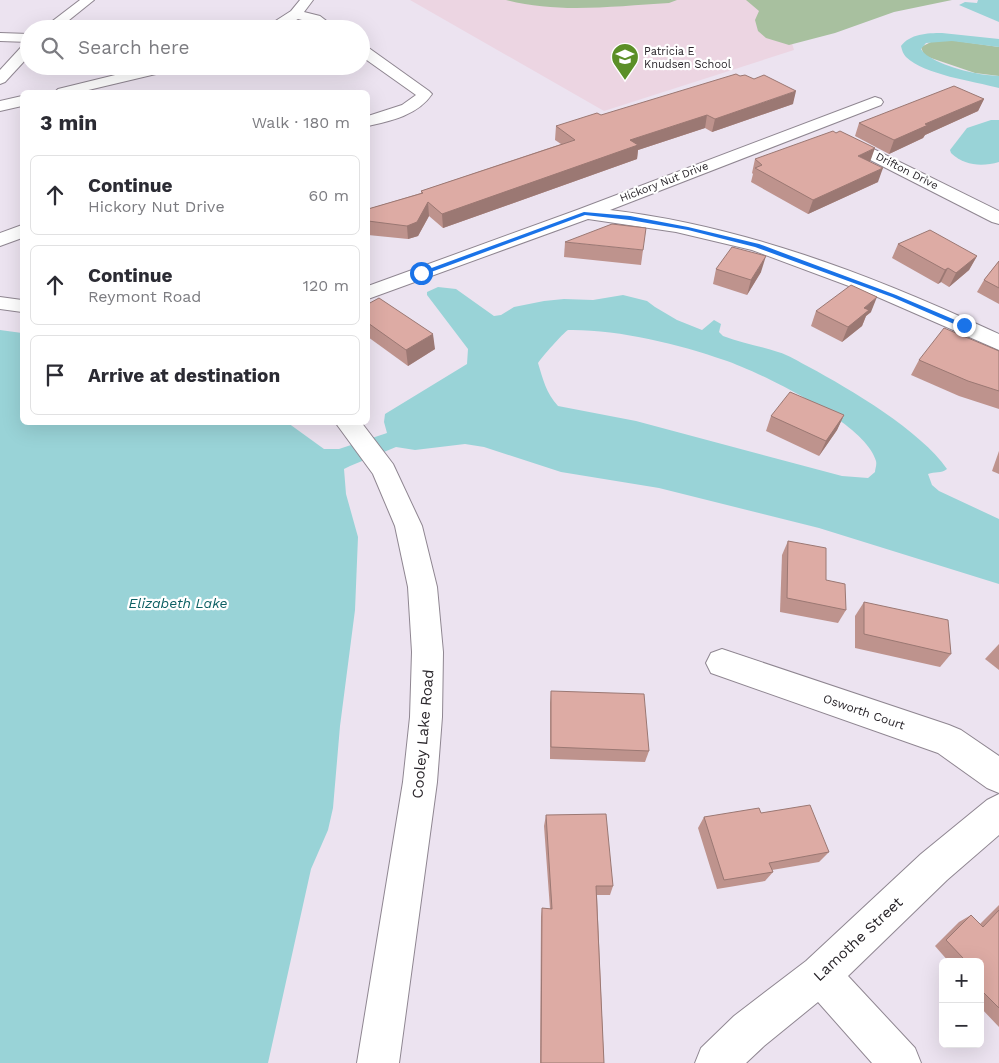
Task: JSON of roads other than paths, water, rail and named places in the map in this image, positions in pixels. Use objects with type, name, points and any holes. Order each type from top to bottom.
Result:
[{"type":"street","points":[[61,20],[88,0]]},
{"type":"street","points":[[286,20],[296,14],[307,0]]},
{"type":"street","points":[[296,14],[315,20]]},
{"type":"street","points":[[0,37],[20,38]]},
{"type":"street","points":[[370,55],[424,94],[421,99],[408,108],[370,120]]},
{"type":"street","points":[[0,79],[20,57]]},
{"type":"street","points":[[71,90],[134,75]]},
{"type":"street","points":[[0,106],[20,101]]},
{"type":"street","name":"Hickory Nut Drive","points":[[370,292],[584,214],[875,102]]},
{"type":"street","name":"Drifton Drive","points":[[815,125],[999,218]]},
{"type":"street","points":[[584,214],[630,218],[688,228],[757,246],[894,296],[964,325],[999,343]]},
{"type":"street","points":[[0,240],[20,233]]},
{"type":"street","points":[[0,303],[20,306]]},
{"type":"street","name":"Cooley Lake Road","points":[[352,428],[380,462],[405,514],[420,570],[428,661],[417,809],[390,972],[378,1063]]},
{"type":"street","name":"Osworth Court","points":[[722,664],[949,741],[999,776]]},
{"type":"street","name":"Lamothe Street","points":[[716,1063],[749,1031],[820,976],[934,867],[999,812]]},
{"type":"street","points":[[820,976],[900,1063]]},
{"type":"water","points":[[978,0],[999,0],[999,22],[959,5],[965,2],[977,3]]},
{"type":"water","points":[[942,33],[999,39],[999,47],[952,41],[926,43],[921,49],[937,61],[954,67],[978,74],[999,76],[999,88],[937,73],[914,63],[903,53],[901,46],[909,39],[925,34]]},
{"type":"water","points":[[991,120],[999,120],[999,162],[986,165],[968,163],[951,153],[950,150],[967,128]]},
{"type":"water","name":"Elizabeth Lake","points":[[438,287],[456,289],[494,316],[501,315],[514,307],[544,301],[564,299],[593,300],[623,295],[647,301],[677,320],[702,330],[714,320],[721,324],[719,332],[723,336],[790,357],[864,399],[903,426],[920,440],[947,469],[928,474],[932,485],[939,491],[999,519],[999,584],[819,528],[659,488],[561,472],[484,447],[465,444],[415,450],[396,447],[350,466],[344,469],[346,494],[358,537],[355,610],[340,726],[333,808],[328,830],[311,869],[268,1063],[0,1063],[0,330],[20,333],[20,425],[291,425],[324,449],[339,449],[387,433],[384,422],[385,414],[467,364],[468,349],[427,295],[427,292]],"holes":[[[568,330],[606,332],[687,348],[740,366],[786,387],[854,431],[868,447],[876,461],[875,472],[868,478],[842,476],[636,421],[558,406],[548,391],[538,363]]]},
{"type":"place","name":"Patricia E Knudsen School","points":[[625,81]]}]
